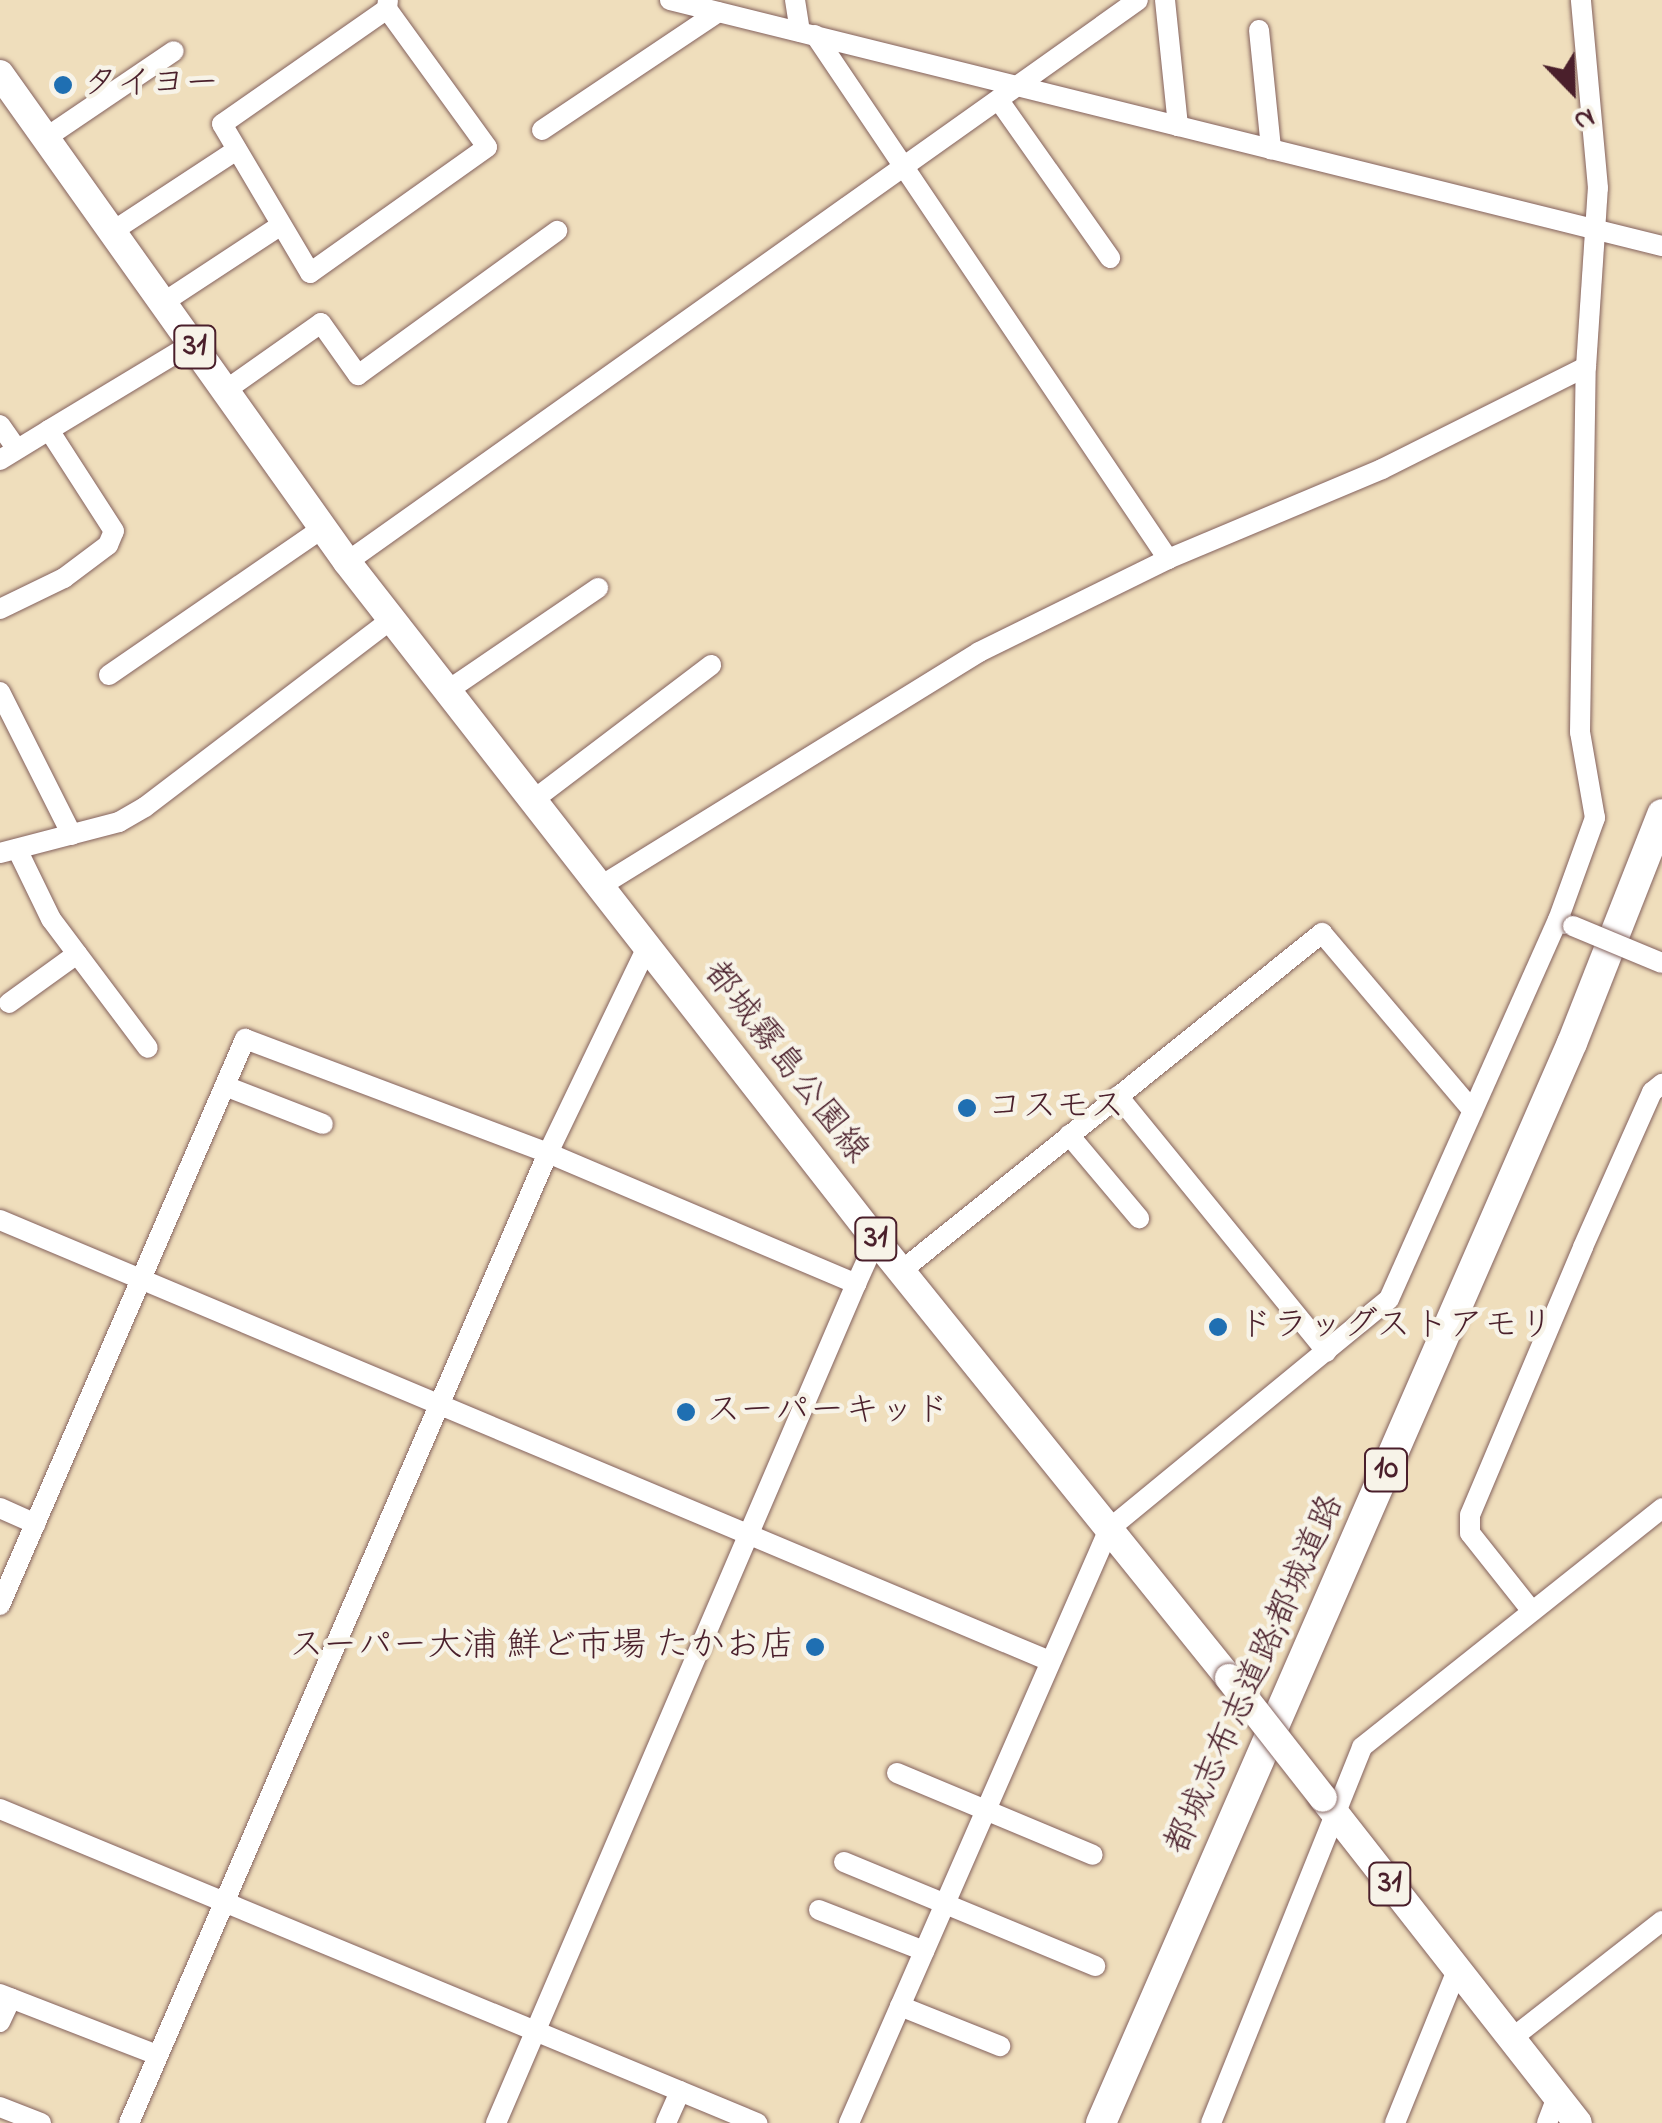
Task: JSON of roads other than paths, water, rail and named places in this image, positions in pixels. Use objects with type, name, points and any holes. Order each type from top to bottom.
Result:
[{"type":"highway","name":"都城志布志道路;都城道路","points":[[1101,2123],[1572,1042],[1662,814]]},
{"type":"main road","name":"都城霧島公園線","points":[[0,74],[347,562],[876,1240],[1331,1808],[1511,2040],[1552,2110],[1578,2123]]},
{"type":"street","points":[[670,0],[1662,246]]},
{"type":"street","points":[[795,0],[808,33],[906,170],[1168,558]]},
{"type":"street","points":[[347,562],[906,170],[1138,0]]},
{"type":"street","points":[[1165,0],[1178,126]]},
{"type":"street","points":[[849,2123],[1047,1660],[1109,1529],[1389,1299],[1473,1112],[1565,923],[1595,818],[1580,732],[1586,366],[1597,231],[1581,0]]},
{"type":"street","points":[[388,4],[487,147],[310,273],[237,150],[222,124],[388,4]]},
{"type":"street","points":[[542,130],[718,12]]},
{"type":"street","points":[[1259,30],[1271,149]]},
{"type":"street","points":[[47,137],[174,52]]},
{"type":"street","points":[[1000,102],[1110,258]]},
{"type":"street","points":[[113,231],[237,150]]},
{"type":"street","points":[[164,302],[281,225]]},
{"type":"street","points":[[226,390],[322,323],[358,376],[557,231]]},
{"type":"street","points":[[0,424],[8,455],[192,343]]},
{"type":"street","points":[[599,887],[979,652],[1168,558],[1382,469],[1586,366]]},
{"type":"street","points":[[0,608],[64,578],[108,545],[114,531],[49,430]]},
{"type":"street","points":[[110,675],[324,528]]},
{"type":"street","points":[[447,691],[598,588]]},
{"type":"street","points":[[148,1048],[50,920],[8,851],[72,835],[145,807],[392,619]]},
{"type":"street","points":[[532,801],[711,665]]},
{"type":"street","points":[[0,692],[72,835]]},
{"type":"street","points":[[1565,923],[1662,964]]},
{"type":"street","points":[[901,1271],[1322,933],[1473,1112]]},
{"type":"street","points":[[129,2123],[548,1153],[647,947]]},
{"type":"street","points":[[9,1003],[76,954]]},
{"type":"street","points":[[0,1606],[245,1039],[548,1153],[856,1284]]},
{"type":"street","points":[[1531,1610],[1470,1533],[1470,1515],[1652,1092],[1662,1084]]},
{"type":"street","points":[[225,1086],[323,1124]]},
{"type":"street","points":[[1118,1096],[1327,1352]]},
{"type":"street","points":[[1070,1135],[1139,1218]]},
{"type":"street","points":[[0,1220],[1047,1660]]},
{"type":"street","points":[[496,2123],[876,1240]]},
{"type":"street","points":[[0,1508],[36,1524]]},
{"type":"street","points":[[1211,2123],[1331,1808],[1362,1747],[1662,1508]]},
{"type":"street","points":[[897,1773],[1094,1855]]},
{"type":"street","points":[[0,1809],[534,2034],[757,2123]]},
{"type":"street","points":[[844,1862],[1095,1966]]},
{"type":"street","points":[[819,1910],[924,1951]]},
{"type":"street","points":[[1511,2040],[1662,1921]]},
{"type":"street","points":[[1395,2123],[1457,1970]]},
{"type":"street","points":[[0,2022],[6,1996],[157,2055]]},
{"type":"street","points":[[900,2006],[1000,2046]]},
{"type":"street","points":[[666,2123],[680,2091]]},
{"type":"street","points":[[0,2106],[41,2123]]},
{"type":"place","name":"タイヨー","points":[[63,85]]},
{"type":"place","name":"コスモス","points":[[967,1108]]},
{"type":"place","name":"ドラッグストアモリ","points":[[1218,1327]]},
{"type":"place","name":"スーパーキッド","points":[[686,1412]]},
{"type":"place","name":"スーパー大浦 鮮ど市場 たかお店","points":[[815,1647]]}]
